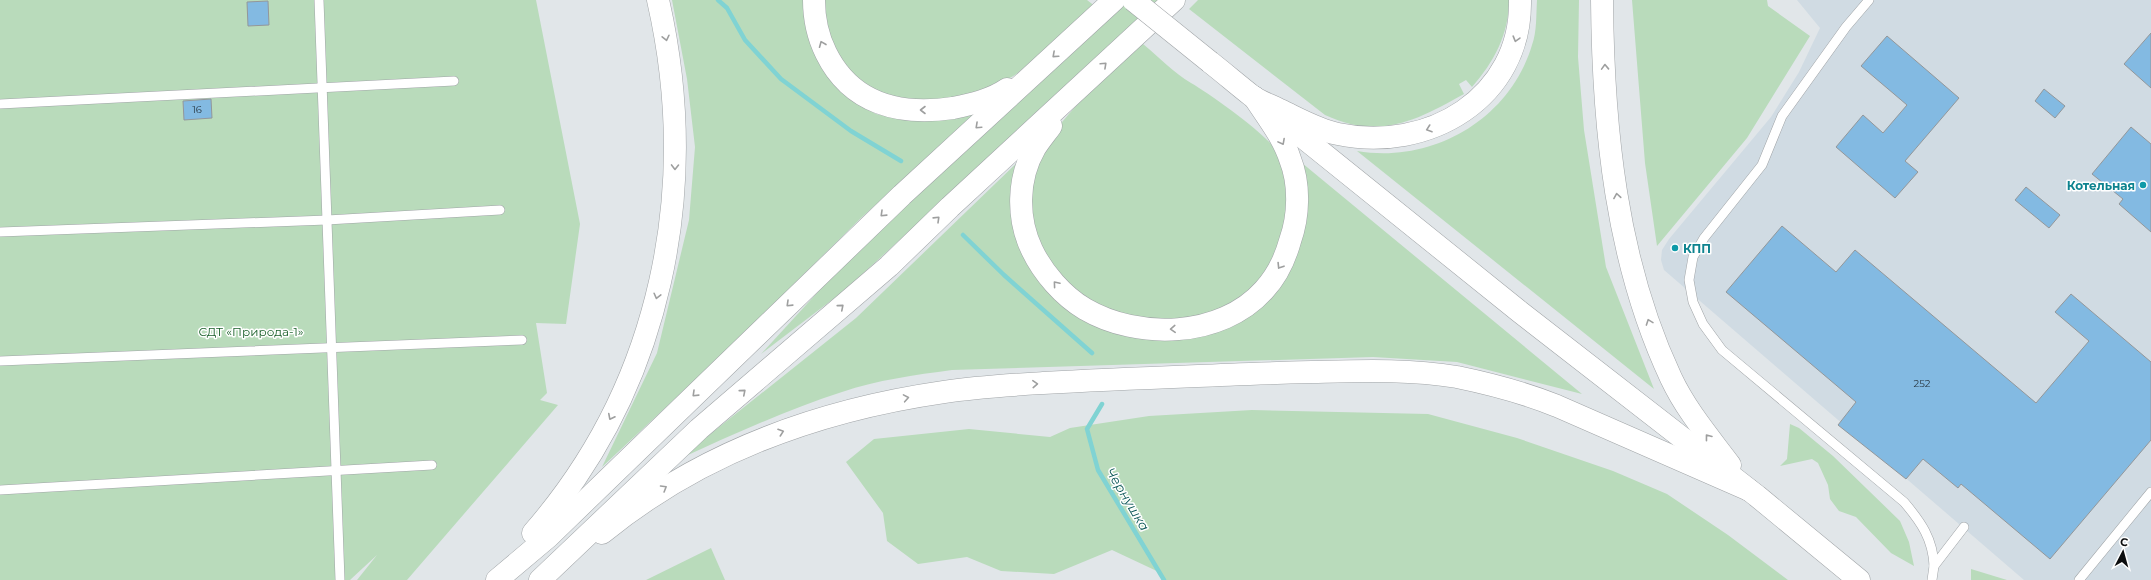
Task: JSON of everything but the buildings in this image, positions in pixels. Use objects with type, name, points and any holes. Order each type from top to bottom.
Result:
[{"type":"main road","points":[[496,580],[558,505],[580,472],[624,391],[652,316],[672,223],[676,132],[668,44],[658,0]]},
{"type":"main road","points":[[814,0],[816,23],[821,43],[838,74],[861,94],[891,108],[927,111],[969,105],[1000,94],[1037,70]]},
{"type":"main road","points":[[496,580],[548,537],[902,195],[1114,0]]},
{"type":"main road","points":[[1133,0],[1514,307],[1749,490],[1859,580]]},
{"type":"main road","points":[[540,580],[699,429],[889,266],[1174,0]]},
{"type":"main road","points":[[1254,97],[1318,128],[1358,137],[1382,138],[1413,134],[1434,127],[1472,105],[1500,75],[1510,56],[1518,34],[1520,0]]},
{"type":"main road","points":[[1602,0],[1606,93],[1614,176],[1623,235],[1638,289],[1671,378],[1694,417],[1749,490]]},
{"type":"main road","points":[[1075,92],[1034,149],[1026,170],[1020,207],[1026,236],[1038,262],[1059,289],[1085,309],[1117,322],[1142,328],[1173,329],[1199,325],[1221,319],[1247,306],[1265,290],[1283,262],[1294,230],[1297,199],[1295,179],[1290,158],[1281,139],[1254,97]]},
{"type":"main road","points":[[545,580],[646,499],[700,467],[738,449],[809,423],[857,408],[946,391],[1005,386],[1223,374],[1371,371],[1414,372],[1455,377],[1531,396],[1558,406],[1749,490]]},
{"type":"lane","points":[[318,0],[340,580]]},
{"type":"lane","points":[[1869,0],[1846,27],[1782,116],[1762,165],[1698,247],[1690,267],[1690,289],[1703,324],[1722,350],[1904,502],[1923,524],[1933,552],[1934,566],[1932,580]]},
{"type":"lane","points":[[0,104],[454,81]]},
{"type":"lane","points":[[0,232],[327,220],[500,210]]},
{"type":"lane","points":[[0,361],[522,340]]},
{"type":"lane","points":[[0,490],[432,465]]},
{"type":"lane","points":[[2079,580],[2151,492]]},
{"type":"lane","points":[[1934,566],[1964,527]]},
{"type":"shaded area","points":[[1797,0],[2151,0],[2151,580],[2024,580],[1664,270],[1661,260],[1662,250],[1669,239],[1771,117],[1799,72],[1820,28]]},
{"type":"green space","name":"СДТ «Природа-1»","points":[[0,0],[536,0],[580,224],[566,324],[536,323],[547,393],[540,400],[558,405],[407,580],[357,580],[377,555],[350,580],[0,580]]},
{"type":"green space","points":[[672,0],[804,0],[815,54],[835,86],[853,101],[876,114],[900,119],[985,107],[862,217],[728,349],[602,467],[657,353],[689,220],[695,147],[687,79]]},
{"type":"green space","points":[[823,0],[1087,0],[1096,7],[1015,75],[996,86],[934,103],[872,93],[843,67],[829,39]]},
{"type":"green space","points":[[1129,0],[1162,0],[845,290],[761,354],[828,281],[913,196]]},
{"type":"green space","points":[[1198,0],[1509,0],[1506,24],[1499,47],[1487,68],[1472,87],[1466,80],[1459,84],[1464,94],[1413,119],[1397,124],[1363,126],[1325,115],[1189,9]]},
{"type":"green space","points":[[1537,0],[1579,0],[1578,57],[1584,130],[1606,267],[1654,389],[1357,151],[1385,153],[1413,150],[1440,143],[1465,131],[1487,114],[1506,95],[1521,71],[1534,40]]},
{"type":"green space","points":[[1632,0],[1767,0],[1768,6],[1810,36],[1747,138],[1657,246],[1645,163]]},
{"type":"green space","points":[[1143,44],[1179,75],[1250,124],[1271,143],[1277,151],[1283,164],[1289,186],[1286,221],[1277,252],[1271,265],[1257,284],[1240,298],[1221,309],[1200,316],[1178,319],[1155,319],[1133,316],[1092,303],[1069,285],[1050,262],[1037,236],[1033,222],[1031,207],[1032,186],[1041,157],[1052,136],[1075,107]]},
{"type":"green space","points":[[1022,158],[1028,262],[1152,340],[1280,282],[1302,163],[1582,394],[1457,362],[1373,357],[952,370],[882,381],[842,392],[780,415],[679,459],[856,318]]},
{"type":"green space","points":[[1252,410],[1428,414],[1517,438],[1613,471],[1667,494],[1728,535],[1788,580],[1165,580],[1161,573],[1112,550],[1054,574],[1001,571],[967,557],[918,564],[887,541],[883,513],[846,462],[874,439],[969,429],[1050,437],[1070,428],[1149,416]]},
{"type":"green space","points":[[1790,424],[1799,428],[1833,456],[1900,521],[1909,542],[1914,566],[1891,553],[1856,517],[1839,511],[1830,499],[1828,485],[1818,463],[1812,459],[1780,466],[1787,459]]},
{"type":"green space","points":[[711,548],[725,580],[646,580]]},
{"type":"green space","points":[[1971,569],[2007,580],[1971,580]]},
{"type":"waterway","points":[[718,0],[727,8],[745,40],[781,79],[851,131],[901,161]]},
{"type":"waterway","points":[[963,235],[1004,275],[1092,353]]},
{"type":"waterway","name":"Чернушка","points":[[1102,404],[1087,429],[1098,470],[1164,580]]},
{"type":"place","name":"Котельная","points":[[2143,185]]},
{"type":"place","name":"КПП","points":[[1675,248]]}]
